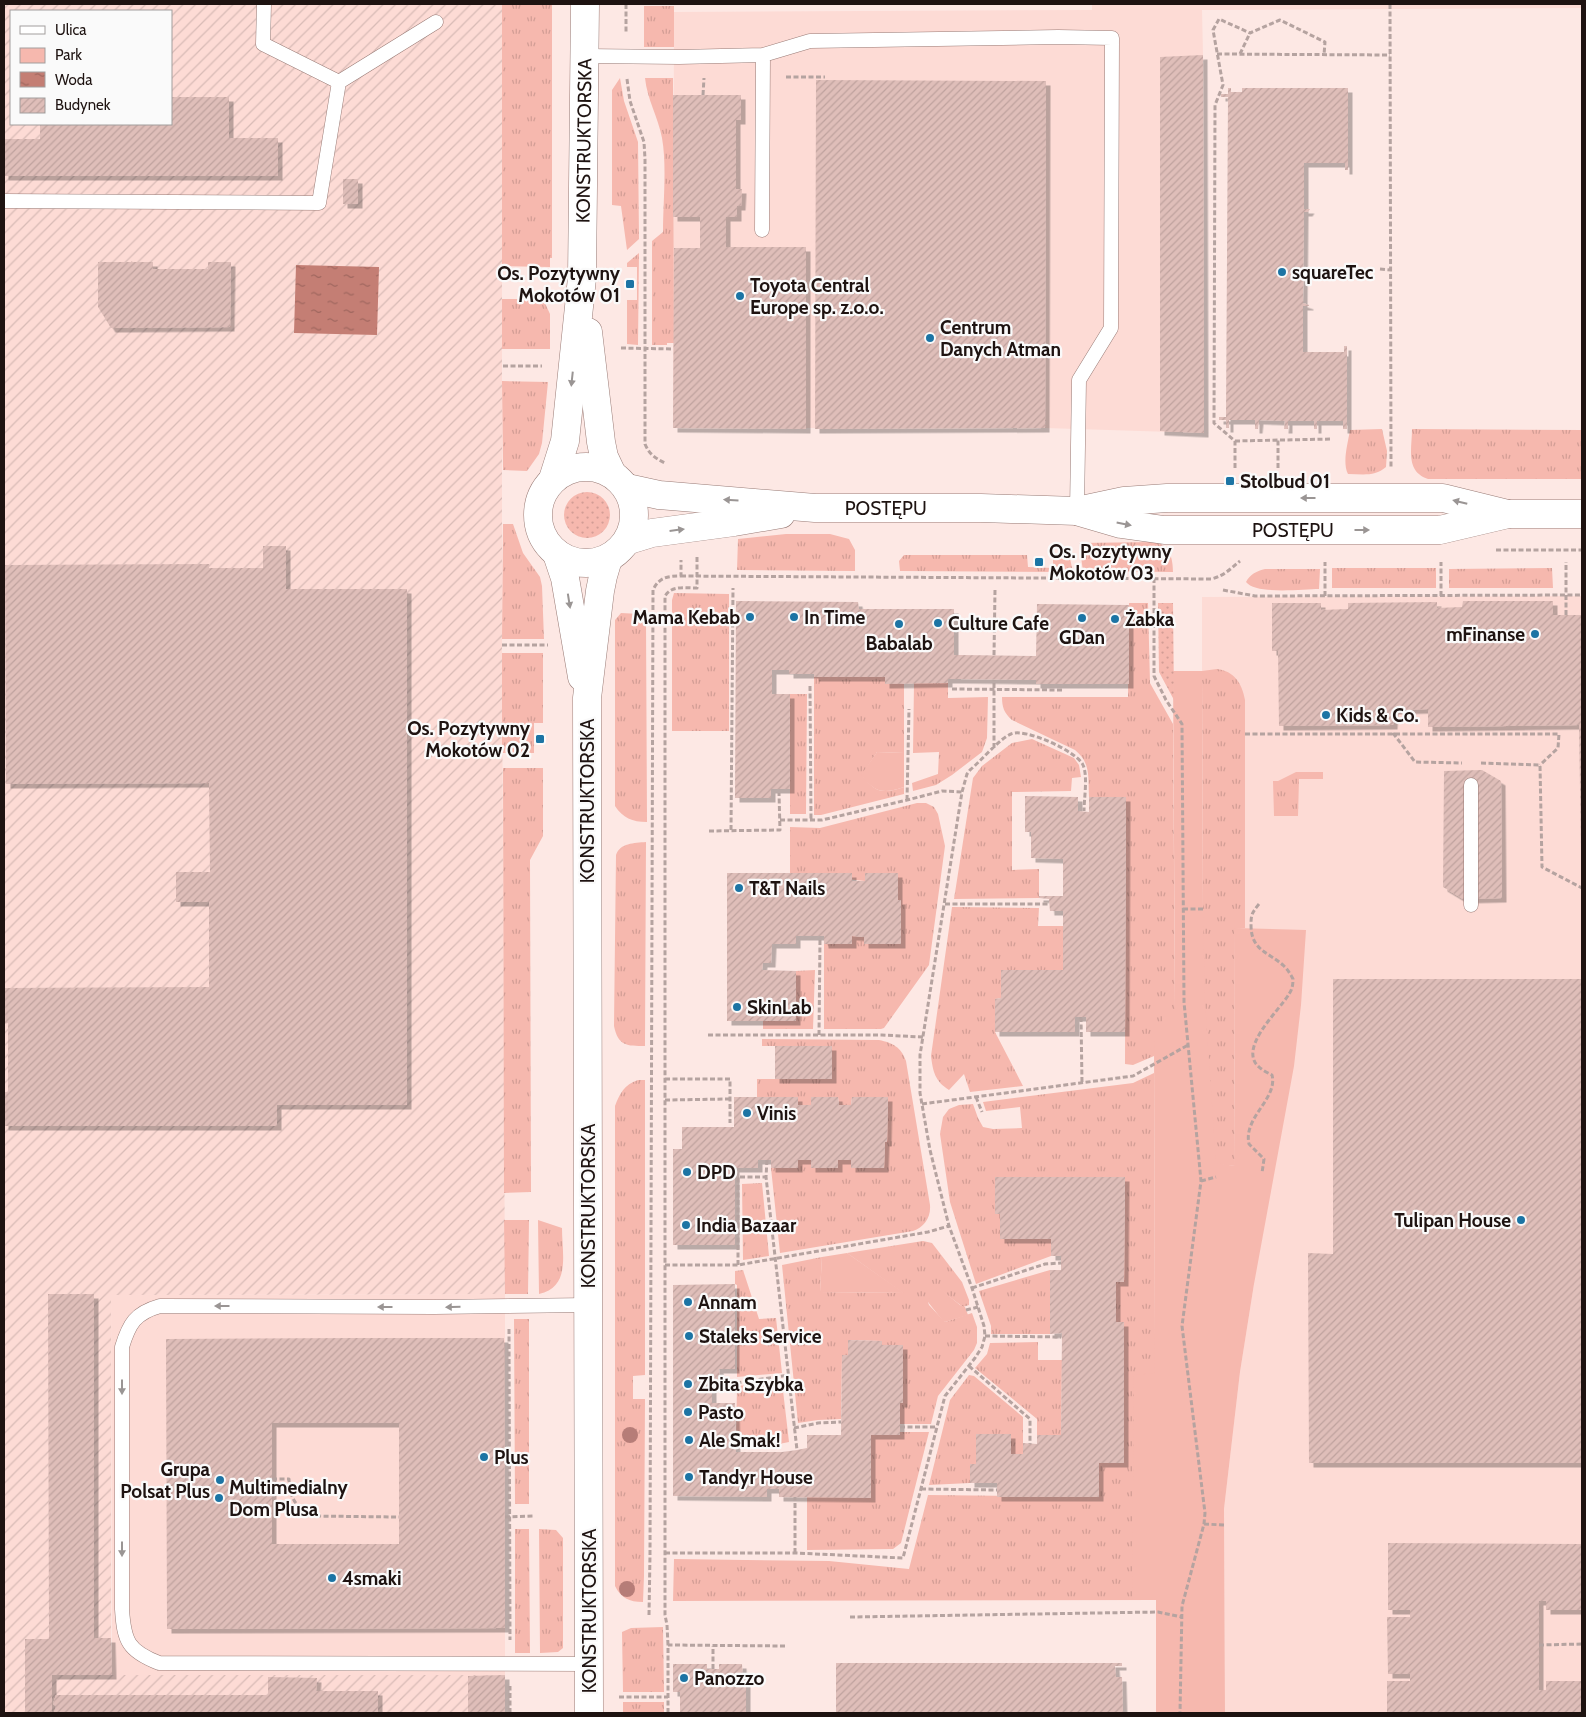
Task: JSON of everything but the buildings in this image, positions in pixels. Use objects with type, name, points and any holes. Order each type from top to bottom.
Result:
[{"type":"street","name":"KONSTRUKTORSKA","points":[[553,479],[565,441],[582,278],[585,4]]},
{"type":"street","name":"KONSTRUKTORSKA","points":[[582,278],[601,442],[604,457],[619,481]]},
{"type":"street","points":[[586,466],[600,468],[619,481],[633,501],[634,514],[633,528],[629,540],[620,551],[608,559],[593,563],[579,563],[557,554],[549,547],[542,535],[538,520],[538,503],[544,489],[553,479],[563,472],[586,466]]},
{"type":"street","name":"POSTĘPU","points":[[619,481],[659,495],[815,508],[981,508],[1078,511],[1124,501],[1167,498],[1443,498],[1508,514]]},
{"type":"street","name":"POSTĘPU","points":[[629,540],[652,533],[734,522],[815,508]]},
{"type":"street","name":"POSTĘPU","points":[[1078,511],[1121,524],[1164,530],[1440,530],[1508,514],[1582,514]]},
{"type":"street","name":"KONSTRUKTORSKA","points":[[557,554],[565,578],[575,641],[587,698]]},
{"type":"street","name":"KONSTRUKTORSKA","points":[[589,1713],[587,698],[600,591],[608,559]]},
{"type":"lane","points":[[264,4],[263,44],[339,82]]},
{"type":"lane","points":[[4,201],[318,203],[339,82],[436,22]]},
{"type":"lane","points":[[585,56],[678,57],[763,55],[810,41],[1058,37],[1112,38],[1112,328],[1079,380],[1078,511]]},
{"type":"lane","points":[[762,230],[763,55]]},
{"type":"lane","points":[[1190,498],[1190,530]]},
{"type":"lane","points":[[1471,785],[1471,905]]},
{"type":"lane","points":[[588,1305],[472,1307],[160,1306],[148,1309],[139,1315],[127,1329],[122,1347],[123,1630],[129,1643],[142,1656],[159,1663],[589,1664]]},
{"type":"path","points":[[626,4],[628,91],[641,130],[645,159],[645,444],[648,452],[668,465]]},
{"type":"path","points":[[1390,4],[1391,472]]},
{"type":"path","points":[[1250,33],[1219,19],[1213,30],[1223,85],[1215,105],[1214,423],[1235,441],[1331,439]]},
{"type":"path","points":[[1240,54],[1250,33],[1280,20],[1325,42],[1324,55]]},
{"type":"path","points":[[1217,54],[1390,55]]},
{"type":"path","points":[[703,95],[704,73]]},
{"type":"path","points":[[1380,269],[1391,270]]},
{"type":"path","points":[[621,348],[674,350]]},
{"type":"path","points":[[503,366],[546,366]]},
{"type":"path","points":[[1278,440],[1278,473]]},
{"type":"path","points":[[1235,441],[1235,473]]},
{"type":"path","points":[[668,1713],[668,1646],[667,1625],[665,1622],[665,596],[668,591],[674,588],[697,588],[698,548]]},
{"type":"path","points":[[1493,550],[1582,550]]},
{"type":"path","points":[[681,576],[682,559]]},
{"type":"path","points":[[649,1615],[653,590],[660,580],[668,576],[1211,579],[1230,571],[1243,559]]},
{"type":"path","points":[[1325,562],[1325,596]]},
{"type":"path","points":[[1441,562],[1441,596]]},
{"type":"path","points":[[1566,562],[1566,615]]},
{"type":"path","points":[[1154,578],[1154,676],[1166,700],[1182,724],[1184,1002],[1201,1181],[1182,1326],[1205,1512],[1204,1524],[1182,1606],[1180,1713]]},
{"type":"path","points":[[732,830],[733,588]]},
{"type":"path","points":[[994,655],[995,590]]},
{"type":"path","points":[[1223,590],[1255,596],[1582,595]]},
{"type":"path","points":[[502,645],[548,645]]},
{"type":"path","points":[[994,680],[994,748]]},
{"type":"path","points":[[810,686],[811,821]]},
{"type":"path","points":[[952,689],[1062,690]]},
{"type":"path","points":[[907,800],[909,709]]},
{"type":"path","points":[[665,1553],[795,1553],[902,1558],[945,1396],[982,1347],[985,1336],[984,1326],[972,1288],[949,1226],[930,1150],[920,1093],[923,1038],[962,792],[967,774],[994,748],[1011,734],[1017,732],[1037,737],[1074,754],[1084,766],[1084,811]]},
{"type":"path","points":[[1393,733],[1415,762],[1463,763]]},
{"type":"path","points":[[1245,734],[1558,734],[1558,748],[1540,765],[1472,763]]},
{"type":"path","points":[[1540,765],[1542,867],[1582,888]]},
{"type":"path","points":[[780,820],[811,821],[856,813],[942,791],[962,792]]},
{"type":"path","points":[[709,831],[780,830],[779,793]]},
{"type":"path","points":[[945,904],[1049,904]]},
{"type":"path","points":[[1259,904],[1251,913],[1253,940],[1261,950],[1285,967],[1294,979],[1290,993],[1260,1033],[1252,1053],[1258,1067],[1272,1075],[1274,1081],[1272,1089],[1248,1130],[1249,1144],[1264,1159],[1262,1173]]},
{"type":"path","points":[[1183,909],[1203,909]]},
{"type":"path","points":[[819,1035],[820,940]]},
{"type":"path","points":[[1081,1017],[1082,1083]]},
{"type":"path","points":[[708,1035],[882,1035],[923,1038]]},
{"type":"path","points":[[922,1104],[1134,1076],[1188,1045]]},
{"type":"path","points":[[665,1079],[730,1079],[730,1123]]},
{"type":"path","points":[[976,1096],[982,1112]]},
{"type":"path","points":[[665,1100],[730,1099]]},
{"type":"path","points":[[767,1160],[766,1177],[797,1450]]},
{"type":"path","points":[[738,1265],[738,1177],[766,1177]]},
{"type":"path","points":[[1201,1181],[1216,1177]]},
{"type":"path","points":[[665,1265],[738,1265],[928,1232],[949,1226]]},
{"type":"path","points":[[972,1288],[1045,1264],[1061,1263]]},
{"type":"path","points":[[509,1306],[510,1713]]},
{"type":"path","points":[[966,1310],[978,1307]]},
{"type":"path","points":[[985,1336],[1062,1337]]},
{"type":"path","points":[[968,1366],[1030,1419],[1030,1444]]},
{"type":"path","points":[[729,1384],[789,1375]]},
{"type":"path","points":[[794,1428],[841,1422]]},
{"type":"path","points":[[900,1426],[936,1427]]},
{"type":"path","points":[[272,1479],[289,1479],[290,1493],[295,1503],[310,1516],[399,1517]]},
{"type":"path","points":[[921,1489],[997,1490]]},
{"type":"path","points":[[795,1497],[795,1553]]},
{"type":"path","points":[[505,1517],[534,1516]]},
{"type":"path","points":[[1204,1524],[1224,1525]]},
{"type":"path","points":[[850,1617],[1158,1612],[1182,1617]]},
{"type":"path","points":[[1539,1645],[1582,1644]]},
{"type":"path","points":[[668,1646],[785,1646]]},
{"type":"path","points":[[712,1669],[713,1646]]},
{"type":"path","points":[[619,1697],[668,1697]]},
{"type":"shaded area","points":[[4,4],[502,4],[502,653],[505,1294],[111,1295],[111,1638],[112,1675],[505,1675],[505,1713],[4,1713]]},
{"type":"shaded area","points":[[1092,4],[1582,4],[1582,8],[1202,10],[1204,433],[1045,428],[673,428],[674,12],[1092,10]]},
{"type":"shaded area","points":[[1582,596],[1582,1713],[1225,1713],[1224,1509],[1240,1372],[1254,1284],[1202,677],[1202,597]]},
{"type":"shaded area","points":[[505,1294],[505,1675],[112,1675],[111,1295]]},
{"type":"green space","points":[[502,4],[552,4],[552,258],[550,258],[550,267],[502,266]]},
{"type":"green space","points":[[644,6],[674,6],[674,47],[644,47]]},
{"type":"green space","points":[[620,78],[624,101],[638,142],[639,239],[627,250],[621,206],[612,205],[612,90]]},
{"type":"green space","points":[[645,78],[673,78],[674,343],[667,343],[667,345],[652,345],[652,241],[663,232],[664,160],[662,138]]},
{"type":"green space","points":[[639,253],[638,345],[627,344],[627,300],[637,300],[637,267],[627,267],[627,263]]},
{"type":"green space","points":[[502,299],[543,299],[550,314],[550,349],[502,349]]},
{"type":"green space","points":[[502,381],[548,382],[542,443],[539,454],[527,471],[503,470]]},
{"type":"green space","points":[[1382,429],[1387,451],[1386,467],[1373,474],[1348,474],[1345,458],[1350,430]]},
{"type":"green space","points":[[1412,429],[1582,430],[1582,479],[1428,479],[1416,471],[1413,465],[1411,458]]},
{"type":"green space","points":[[582,492],[592,492],[606,502],[610,515],[606,528],[600,534],[592,538],[582,538],[568,528],[564,520],[564,510],[574,496]]},
{"type":"green space","points":[[503,524],[513,524],[523,553],[540,577],[544,639],[502,639]]},
{"type":"green space","points":[[786,534],[830,534],[849,539],[855,550],[855,571],[737,570],[738,539]]},
{"type":"green space","points":[[1156,542],[1168,550],[1173,572],[1083,571],[1079,543]]},
{"type":"green space","points":[[1069,554],[1073,572],[900,571],[899,561],[904,555],[1027,555],[1028,567],[1053,568],[1053,555]]},
{"type":"green space","points":[[1332,568],[1436,568],[1436,588],[1332,588]]},
{"type":"green space","points":[[1552,568],[1553,588],[1449,588],[1449,569]]},
{"type":"green space","points":[[1265,569],[1320,569],[1319,589],[1269,590],[1259,589],[1246,582],[1254,573]]},
{"type":"green space","points":[[674,593],[729,594],[729,731],[672,731],[672,600]]},
{"type":"green space","points":[[1129,603],[1148,603],[1150,683],[1173,724],[1175,1009],[1154,1056],[1133,1065],[1125,1064],[1126,797],[1089,797],[1088,771],[1080,755],[1075,750],[1012,720],[1007,715],[1002,704],[1002,697],[1128,697]]},
{"type":"green space","points":[[1158,603],[1173,603],[1174,700],[1159,672]]},
{"type":"green space","points":[[621,613],[640,614],[646,621],[647,822],[628,819],[615,806],[615,620]]},
{"type":"green space","points":[[502,653],[543,653],[543,723],[534,723],[534,753],[502,753]]},
{"type":"green space","points":[[1217,669],[1233,675],[1242,688],[1245,700],[1245,928],[1234,929],[1235,1166],[1215,1164],[1196,918],[1203,915],[1202,671]]},
{"type":"green space","points":[[1173,671],[1202,671],[1205,1002],[1216,1163],[1235,1166],[1234,928],[1306,930],[1301,1005],[1294,1066],[1254,1284],[1240,1372],[1224,1509],[1225,1713],[1156,1713],[1156,1600],[1132,1600],[1134,1375],[1155,1373],[1154,1037],[1168,1009],[1175,1009]]},
{"type":"green space","points":[[814,677],[885,677],[904,684],[904,753],[877,752],[862,775],[875,789],[890,791],[904,787],[904,794],[821,815],[814,815]]},
{"type":"green space","points":[[914,683],[948,683],[948,698],[988,697],[987,738],[982,752],[936,785],[913,791],[912,783],[938,774],[939,752],[913,753]]},
{"type":"green space","points":[[790,694],[807,694],[806,814],[790,814]]},
{"type":"green space","points":[[1032,739],[1074,758],[1079,765],[1081,777],[1072,778],[1071,791],[1012,792],[1012,870],[1039,869],[1039,898],[954,899],[973,778],[982,766],[1012,743]]},
{"type":"green space","points":[[877,752],[904,753],[904,787],[890,791],[875,789],[861,775]]},
{"type":"green space","points":[[503,768],[543,768],[543,836],[530,860],[531,1192],[504,1193]]},
{"type":"green space","points":[[1296,772],[1323,772],[1323,779],[1299,779],[1298,816],[1274,816],[1273,781],[1278,781]]},
{"type":"green space","points":[[917,803],[926,803],[934,807],[938,814],[945,846],[929,965],[884,1028],[824,1029],[824,944],[851,944],[852,936],[864,937],[865,944],[901,944],[901,901],[865,874],[865,881],[790,873],[790,827],[820,828]]},
{"type":"green space","points":[[646,842],[645,1046],[633,1046],[624,1044],[618,1038],[614,1026],[616,855],[624,846],[632,843]]},
{"type":"green space","points":[[952,907],[1039,908],[1038,926],[1063,926],[1063,970],[1001,970],[1001,998],[995,999],[995,1032],[1023,1086],[970,1092],[964,1074],[949,1090],[936,1076],[931,1056]]},
{"type":"green space","points":[[815,970],[813,1029],[763,1029],[763,1021],[795,1021],[796,971]]},
{"type":"green space","points":[[762,1039],[879,1040],[892,1044],[899,1049],[906,1061],[930,1205],[928,1218],[920,1227],[913,1231],[780,1253],[771,1168],[797,1168],[798,1160],[811,1160],[811,1168],[838,1168],[838,1160],[851,1160],[852,1168],[884,1168],[885,1142],[887,1142],[888,1098],[852,1097],[851,1105],[839,1105],[838,1097],[812,1097],[811,1105],[798,1105],[798,1097],[757,1097],[757,1079],[831,1079],[832,1046],[762,1046]]},
{"type":"green space","points":[[1154,1073],[1156,1600],[673,1601],[674,1559],[829,1561],[909,1569],[928,1495],[1099,1497],[1099,1463],[1124,1322],[1116,1322],[1116,1282],[1124,1282],[1125,1178],[995,1177],[995,1213],[1000,1214],[1001,1239],[1051,1239],[1051,1256],[976,1284],[950,1202],[940,1134],[943,1117],[949,1109],[959,1105],[973,1104],[983,1127],[993,1129],[1022,1128],[1020,1107],[986,1111],[983,1102],[1133,1083]]},
{"type":"green space","points":[[638,1080],[645,1080],[645,1375],[633,1376],[633,1399],[645,1399],[643,1602],[626,1598],[620,1594],[615,1586],[615,1106],[623,1090],[629,1084]]},
{"type":"green space","points":[[762,1183],[769,1256],[743,1260],[742,1184]]},
{"type":"green space","points":[[504,1220],[529,1220],[528,1294],[505,1294]]},
{"type":"green space","points":[[538,1220],[562,1228],[563,1258],[560,1277],[556,1284],[549,1290],[539,1294]]},
{"type":"green space","points":[[923,1241],[932,1243],[962,1282],[969,1300],[969,1305],[963,1307],[938,1288],[928,1302],[929,1305],[945,1322],[972,1313],[977,1327],[977,1343],[974,1350],[938,1396],[931,1424],[900,1424],[900,1403],[903,1403],[902,1345],[882,1345],[882,1341],[849,1340],[848,1355],[842,1355],[841,1419],[798,1423],[782,1265],[822,1257],[820,1292],[903,1293],[847,1253]]},
{"type":"green space","points":[[847,1253],[904,1293],[820,1292],[822,1257]]},
{"type":"green space","points":[[743,1270],[759,1319],[776,1318],[782,1373],[737,1377],[737,1285],[735,1284],[735,1271]]},
{"type":"green space","points":[[1050,1270],[1050,1334],[991,1334],[991,1326],[979,1291]]},
{"type":"green space","points":[[938,1287],[965,1307],[968,1315],[943,1321],[928,1302]]},
{"type":"green space","points":[[514,1319],[529,1319],[529,1504],[515,1504]]},
{"type":"green space","points":[[1038,1342],[1038,1360],[1062,1360],[1061,1435],[1037,1435],[1037,1419],[975,1368],[987,1354],[990,1343]]},
{"type":"green space","points":[[969,1375],[974,1376],[1023,1417],[1023,1454],[1011,1454],[1011,1434],[976,1434],[976,1464],[970,1465],[970,1483],[929,1485],[950,1400]]},
{"type":"green space","points":[[782,1382],[789,1442],[779,1444],[736,1441],[737,1386]]},
{"type":"green space","points":[[900,1432],[929,1432],[901,1543],[893,1549],[807,1550],[807,1497],[871,1497],[871,1435],[900,1435]]},
{"type":"green space","points":[[515,1529],[529,1529],[530,1653],[515,1653]]},
{"type":"green space","points":[[539,1529],[556,1530],[563,1538],[563,1648],[558,1652],[540,1653]]},
{"type":"green space","points":[[663,1627],[664,1692],[623,1692],[622,1632],[631,1628]]},
{"type":"green space","points":[[623,1702],[664,1702],[664,1713],[623,1713]]},
{"type":"water","points":[[296,265],[379,267],[377,335],[294,333]]},
{"type":"place","name":"squareTec","points":[[1282,272]]},
{"type":"place","name":"Os. Pozytywny Mokotów 01","points":[[630,284]]},
{"type":"place","name":"Toyota Central Europe sp. z.o.o.","points":[[740,296]]},
{"type":"place","name":"Centrum Danych Atman","points":[[930,338]]},
{"type":"place","name":"Stolbud 01","points":[[1230,481]]},
{"type":"place","name":"Os. Pozytywny Mokotów 03","points":[[1039,562]]},
{"type":"place","name":"Mama Kebab","points":[[750,617]]},
{"type":"place","name":"In Time","points":[[794,617]]},
{"type":"place","name":"GDan","points":[[1082,618]]},
{"type":"place","name":"Żabka","points":[[1115,619]]},
{"type":"place","name":"Culture Cafe","points":[[938,623]]},
{"type":"place","name":"Babalab","points":[[899,624]]},
{"type":"place","name":"mFinanse","points":[[1535,634]]},
{"type":"place","name":"Kids & Co.","points":[[1326,715]]},
{"type":"place","name":"Os. Pozytywny Mokotów 02","points":[[540,739]]},
{"type":"place","name":"T&T Nails","points":[[739,888]]},
{"type":"place","name":"SkinLab","points":[[737,1007]]},
{"type":"place","name":"Vinis","points":[[747,1113]]},
{"type":"place","name":"DPD","points":[[687,1172]]},
{"type":"place","name":"Tulipan House","points":[[1521,1220]]},
{"type":"place","name":"India Bazaar","points":[[686,1225]]},
{"type":"place","name":"Annam","points":[[688,1302]]},
{"type":"place","name":"Staleks Service","points":[[689,1336]]},
{"type":"place","name":"Zbita Szybka","points":[[688,1384]]},
{"type":"place","name":"Pasto","points":[[688,1412]]},
{"type":"place","name":"Ale Smak!","points":[[689,1440]]},
{"type":"place","name":"Plus","points":[[484,1457]]},
{"type":"place","name":"Tandyr House","points":[[689,1477]]},
{"type":"place","name":"Grupa Polsat Plus","points":[[220,1480]]},
{"type":"place","name":"Multimedialny Dom Plusa","points":[[219,1498]]},
{"type":"place","name":"4smaki","points":[[332,1578]]},
{"type":"place","name":"Panozzo","points":[[684,1678]]}]
